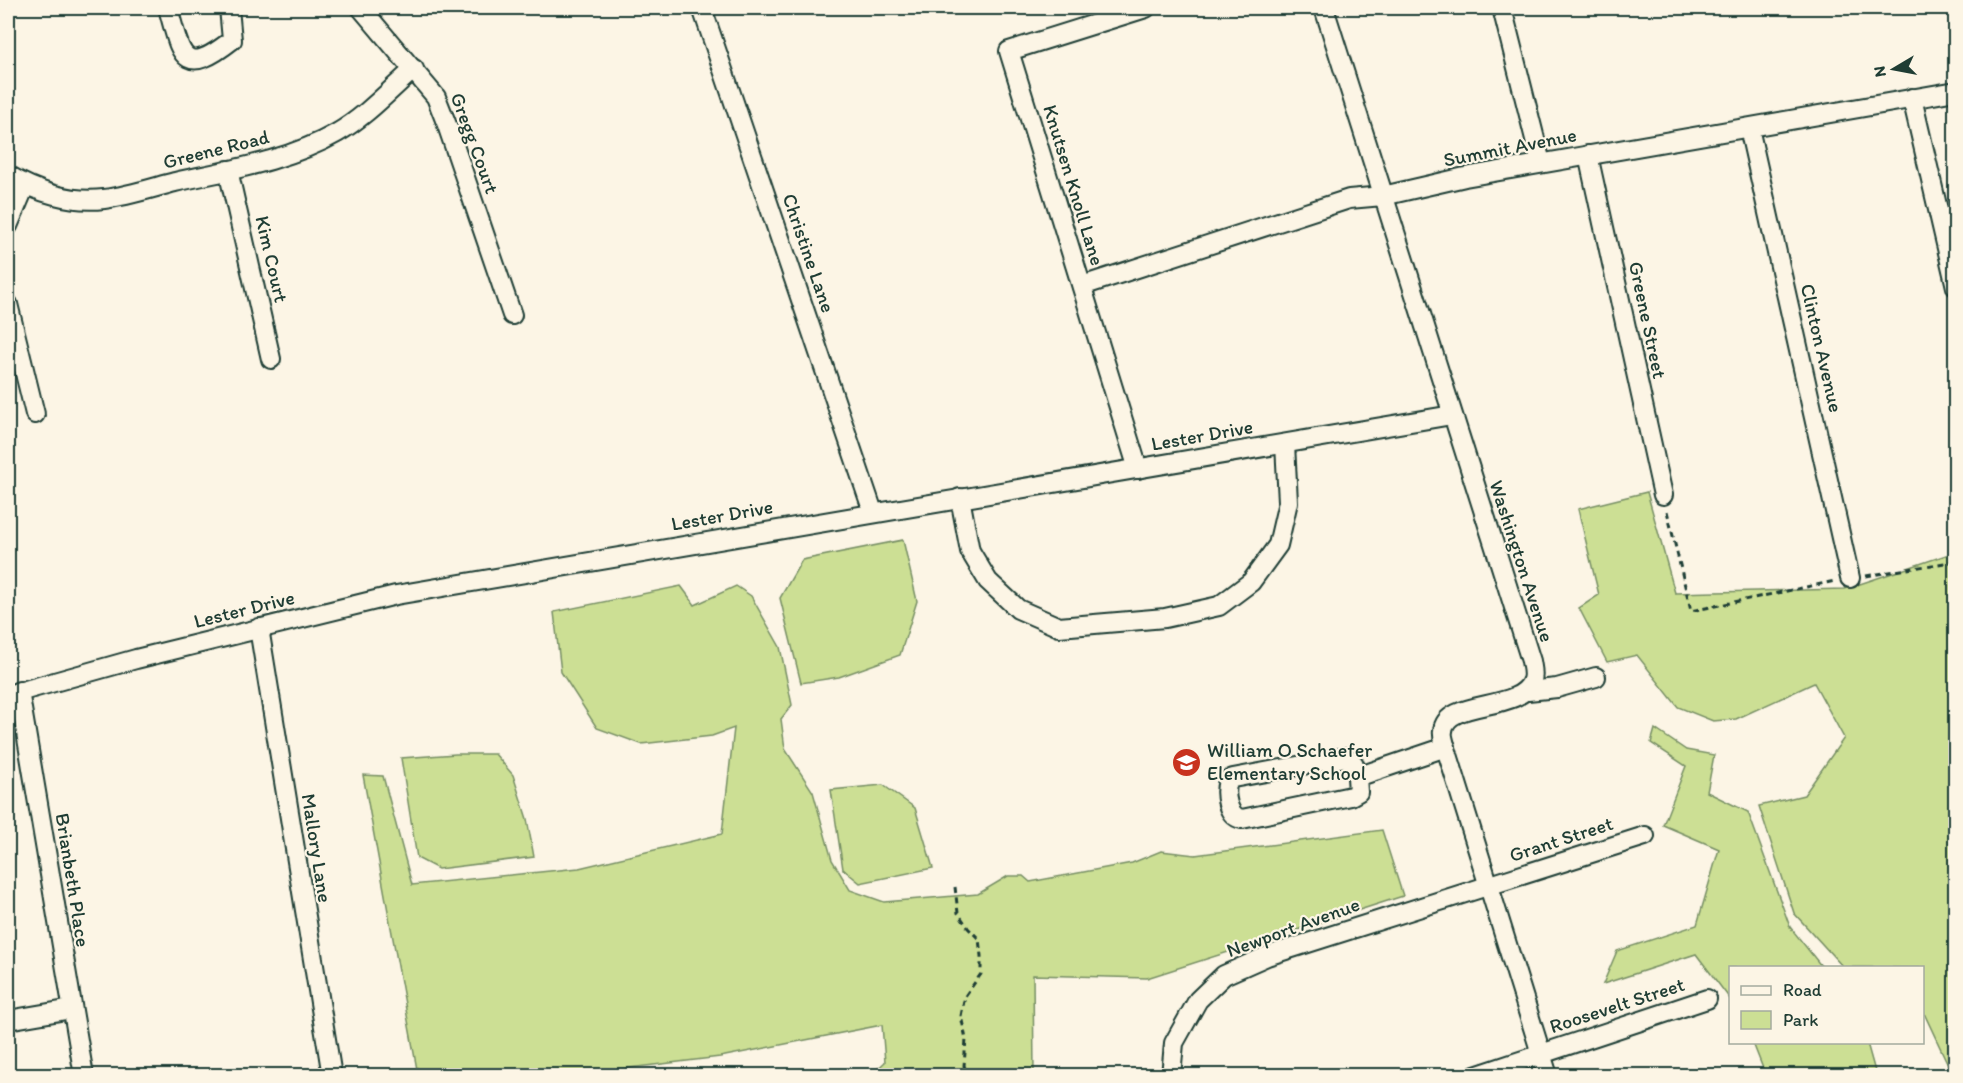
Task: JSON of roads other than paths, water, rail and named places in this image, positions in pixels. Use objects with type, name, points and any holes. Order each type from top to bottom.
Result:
[{"type":"street","points":[[168,8],[180,49],[185,57],[193,60],[214,54],[232,40],[228,8]]},
{"type":"street","name":"Gregg Court","points":[[361,8],[436,97],[512,315]]},
{"type":"street","name":"Christine Lane","points":[[702,8],[873,512]]},
{"type":"street","name":"Knutsen Knoll Lane","points":[[1138,469],[1009,51],[1146,8]]},
{"type":"street","name":"Washington Avenue","points":[[1324,8],[1531,662],[1534,678],[1528,691]]},
{"type":"street","points":[[1502,8],[1541,163]]},
{"type":"street","name":"Greene Road","points":[[8,175],[25,186],[64,197],[103,199],[228,170],[301,150],[338,132],[414,69]]},
{"type":"street","name":"Summit Avenue","points":[[1082,286],[1349,199],[1383,196],[1465,177],[1541,163],[1956,91]]},
{"type":"street","points":[[1912,98],[1956,287]]},
{"type":"street","name":"Clinton Avenue","points":[[1749,128],[1850,578]]},
{"type":"street","name":"Greene Street","points":[[1588,155],[1664,495]]},
{"type":"street","name":"Kim Court","points":[[228,170],[271,359]]},
{"type":"street","points":[[8,226],[25,186]]},
{"type":"street","points":[[8,304],[35,414]]},
{"type":"street","name":"Lester Drive","points":[[13,693],[259,628],[396,595],[1452,415]]},
{"type":"street","points":[[960,498],[970,551],[988,581],[1018,609],[1059,627],[1165,618],[1219,606],[1251,582],[1278,546],[1288,502],[1285,444]]},
{"type":"street","name":"Mallory Lane","points":[[259,628],[332,1076]]},
{"type":"street","points":[[1548,1076],[1446,747],[1443,730],[1447,720],[1460,712],[1514,698],[1528,691],[1557,688],[1596,676]]},
{"type":"street","name":"Brianbeth Place","points":[[13,693],[84,1076]]},
{"type":"street","points":[[1357,777],[1446,747]]},
{"type":"street","points":[[1346,757],[1354,764],[1357,777],[1358,792],[1351,796],[1242,819],[1236,818],[1231,812],[1226,788],[1228,781],[1233,778],[1346,757]]},
{"type":"street","name":"Grant Street","points":[[1490,885],[1645,836]]},
{"type":"street","name":"Newport Avenue","points":[[1171,1076],[1174,1043],[1198,1000],[1224,975],[1267,956],[1490,885]]},
{"type":"street","name":"Roosevelt Street","points":[[1474,1076],[1707,999]]},
{"type":"street","points":[[8,1020],[72,1009]]},
{"type":"place","name":"William O Schaefer Elementary School","points":[[1186,762]]}]
